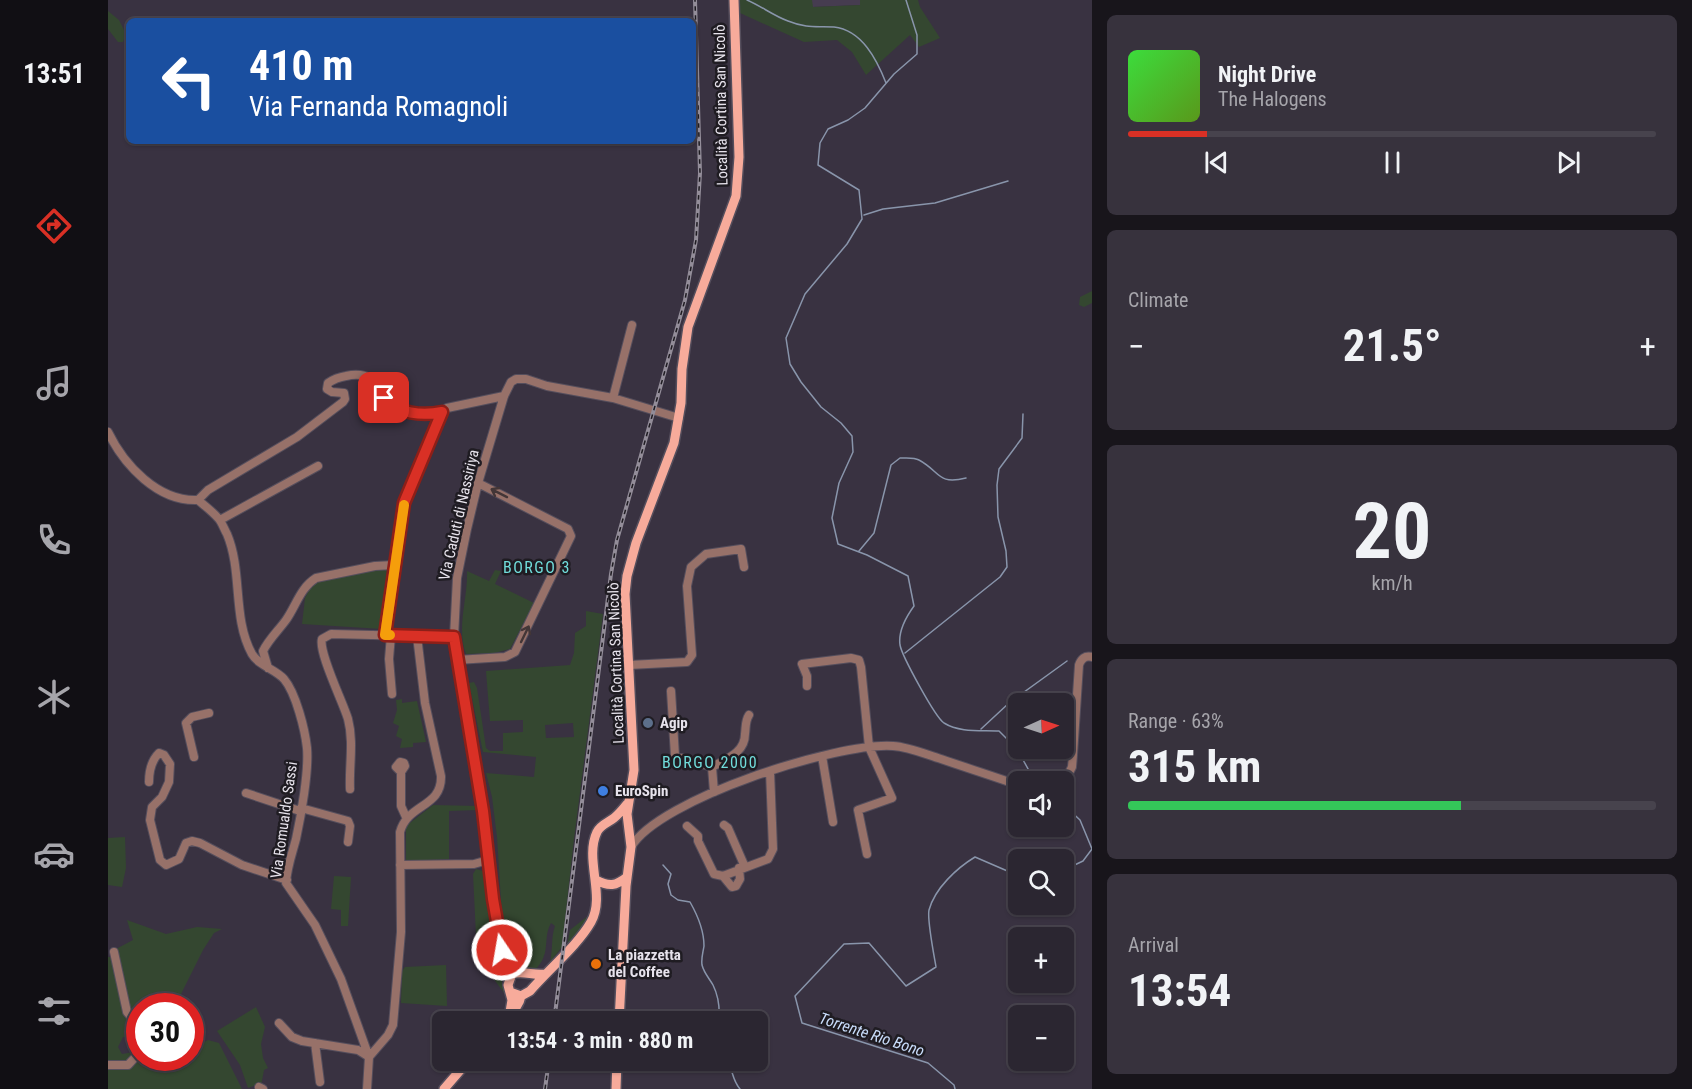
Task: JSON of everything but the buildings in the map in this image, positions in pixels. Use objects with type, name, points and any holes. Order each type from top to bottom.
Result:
[{"type":"main road","name":"Località Cortina San Nicolò","points":[[629,828],[628,802],[634,770],[627,576],[636,543],[668,459],[679,418],[683,357],[688,327],[732,211],[738,185],[734,0]]},
{"type":"main road","points":[[596,902],[596,880],[592,866],[596,833],[617,816],[628,802]]},
{"type":"main road","points":[[606,824],[616,822],[629,828],[631,847],[627,877],[620,1011]]},
{"type":"main road","points":[[512,1011],[520,1002],[521,996],[531,989],[591,922],[600,892],[627,877]]},
{"type":"main road","points":[[596,880],[623,892],[627,899]]},
{"type":"main road","points":[[517,974],[545,974]]},
{"type":"main road","points":[[517,974],[531,979],[531,989]]},
{"type":"main road","points":[[510,1011],[512,1000],[508,985],[517,974]]},
{"type":"main road","points":[[510,992],[521,996]]},
{"type":"main road","points":[[444,1089],[460,1071]]},
{"type":"main road","points":[[616,1089],[617,1071]]},
{"type":"street","points":[[613,398],[632,325]]},
{"type":"street","points":[[108,432],[134,472],[170,495],[198,500],[208,490],[297,438],[343,402],[344,393],[327,389],[328,383],[350,375],[364,375],[370,378],[390,405],[427,415],[442,412],[447,408],[504,396],[512,382],[521,378],[547,386],[613,398],[679,418]]},
{"type":"street","name":"Via Caduti di Nassiriya","points":[[504,396],[478,483],[457,578],[454,637],[477,768],[498,937],[506,962],[517,974]]},
{"type":"street","points":[[392,694],[388,635],[394,565],[404,503],[442,412]]},
{"type":"street","points":[[220,520],[318,466]]},
{"type":"street","points":[[457,660],[505,657],[515,652],[571,536],[568,529],[478,483]]},
{"type":"street","name":"Via Romualdo Sassi","points":[[198,500],[220,520],[233,552],[240,613],[246,638],[257,661],[284,679],[293,695],[303,728],[307,749],[307,767],[296,838],[286,880],[291,892],[315,925],[341,979],[369,1057],[367,1089]]},
{"type":"street","points":[[629,665],[687,662],[692,655],[687,586],[692,567],[706,554],[741,549],[744,567]]},
{"type":"street","points":[[268,668],[263,651],[268,640],[286,619],[307,583],[316,578],[375,566],[394,565]]},
{"type":"street","points":[[350,789],[351,731],[344,705],[321,644],[322,639],[331,634],[454,637]]},
{"type":"street","points":[[279,1023],[292,1037],[358,1050],[369,1057],[388,1035],[393,1025],[401,932],[400,832],[406,817],[435,798],[441,784],[425,703],[417,636]]},
{"type":"street","points":[[1070,771],[1079,665],[1081,659],[1086,656],[1092,657]]},
{"type":"street","points":[[807,686],[807,676],[801,664],[851,658],[859,660],[869,747],[892,798],[858,810],[867,854]]},
{"type":"street","points":[[671,691],[675,756],[712,767],[740,751],[745,742],[746,720],[749,715]]},
{"type":"street","points":[[194,757],[186,723],[192,717],[208,713]]},
{"type":"street","points":[[631,847],[649,827],[689,802],[770,771],[822,756],[869,747],[904,747],[1008,782]]},
{"type":"street","points":[[149,782],[149,773],[155,757],[159,753],[164,755],[170,764],[169,782],[162,797],[152,807],[150,820],[160,860],[166,865],[179,859],[186,843],[192,841],[242,865],[286,880]]},
{"type":"street","points":[[822,756],[833,822]]},
{"type":"street","points":[[712,767],[714,792]]},
{"type":"street","points":[[687,826],[698,836],[698,841],[714,874],[723,876],[762,863],[768,859],[773,849],[770,771]]},
{"type":"street","points":[[401,772],[401,806],[406,817]]},
{"type":"street","points":[[246,793],[348,821],[350,826],[348,842]]},
{"type":"street","points":[[723,876],[728,884],[736,886],[742,868],[728,828],[724,825]]},
{"type":"street","points":[[629,828],[649,827]]},
{"type":"street","points":[[400,865],[474,864],[488,860]]},
{"type":"street","points":[[114,952],[126,1007]]},
{"type":"street","points":[[315,1043],[320,1082]]},
{"type":"street","points":[[108,1065],[126,1065]]},
{"type":"shaded area","points":[[812,0],[860,0],[860,5],[812,7]]},
{"type":"green space","points":[[739,0],[812,0],[813,7],[860,5],[860,0],[918,0],[940,38],[919,47],[910,35],[866,75],[852,52],[837,40],[804,42],[740,13]]},
{"type":"green space","points":[[108,11],[119,20],[126,34],[123,42],[118,42],[108,29]]},
{"type":"green space","points":[[1092,291],[1092,303],[1084,307],[1079,305],[1080,297]]},
{"type":"green space","points":[[391,567],[382,629],[302,624],[305,598],[314,581],[371,568]]},
{"type":"green space","points":[[495,570],[501,571],[495,584],[534,603],[510,649],[494,653],[466,654],[462,623],[467,571],[489,581]]},
{"type":"green space","points":[[586,611],[603,614],[562,947],[550,962],[555,926],[551,923],[543,958],[535,970],[514,963],[502,917],[497,837],[492,797],[486,773],[534,777],[536,757],[483,752],[469,683],[474,682],[477,688],[486,748],[490,751],[503,751],[503,733],[523,732],[523,720],[490,721],[486,671],[570,665],[574,653],[575,633],[586,626]],"holes":[[[573,723],[574,737],[546,738],[545,725]]]},
{"type":"green space","points":[[402,699],[402,703],[417,701],[426,742],[413,743],[413,747],[400,748],[402,739],[396,736],[399,726],[393,723],[397,710],[396,700]]},
{"type":"green space","points":[[433,805],[478,806],[478,810],[449,811],[449,859],[406,861],[406,826]]},
{"type":"green space","points":[[125,837],[126,868],[122,887],[108,885],[108,838]]},
{"type":"green space","points":[[476,869],[483,871],[492,937],[507,997],[477,956],[473,874]]},
{"type":"green space","points":[[334,876],[351,877],[348,926],[341,926],[341,910],[331,909]]},
{"type":"green space","points":[[589,915],[586,923],[567,945],[570,930]]},
{"type":"green space","points":[[127,920],[166,934],[197,927],[222,929],[214,933],[203,950],[182,993],[126,993],[116,949],[133,940]]},
{"type":"green space","points":[[108,957],[112,957],[126,1014],[126,1037],[123,1037],[118,1047],[122,1054],[126,1053],[126,1071],[204,1071],[204,1042],[208,1040],[219,1043],[242,1089],[108,1089]]},
{"type":"green space","points":[[446,965],[447,1006],[401,1003],[402,971],[405,967]]},
{"type":"green space","points":[[256,1007],[265,1027],[261,1044],[263,1058],[268,1068],[264,1070],[261,1086],[248,1088],[240,1065],[217,1031]]},
{"type":"waterway","points":[[747,0],[795,24],[834,27],[853,34],[873,56],[886,83]]},
{"type":"waterway","name":"Torrente Rio Bono","points":[[906,0],[917,35],[917,54],[894,74],[865,108],[848,120],[828,129],[820,143],[818,165],[859,190],[862,219],[847,244],[805,294],[786,338],[790,364],[821,407],[841,423],[852,436],[853,452],[839,483],[832,518],[838,544],[867,555],[908,576],[914,606],[901,629],[900,645],[927,699],[944,723],[950,726],[971,730],[999,731],[1017,749],[1029,771]]},
{"type":"waterway","points":[[864,215],[883,209],[935,203],[1008,181]]},
{"type":"waterway","points":[[905,653],[1000,577],[1007,567],[1006,551],[998,517],[997,485],[999,469],[1022,438],[1023,414]]},
{"type":"waterway","points":[[859,551],[874,533],[891,465],[900,458],[917,459],[944,479],[966,478]]},
{"type":"waterway","points":[[981,729],[1009,703],[1067,661]]},
{"type":"waterway","name":"Torrente Rio Bono","points":[[1074,814],[1080,820],[1092,849],[1083,861],[1074,865]]},
{"type":"waterway","name":"Torrente Rio Bono","points":[[955,1089],[954,1085],[928,1063],[802,1023],[795,996],[844,944],[869,943],[906,986],[936,967],[929,910],[936,894],[948,879],[975,857],[1008,871]]},
{"type":"waterway","points":[[663,865],[671,874],[668,884],[671,895],[678,900],[690,902],[700,923],[704,940],[702,965],[717,994],[719,1011]]},
{"type":"waterway","points":[[731,1071],[740,1089]]},
{"type":"railway","points":[[695,0],[696,18]]},
{"type":"railway","points":[[555,1011],[617,540],[685,300],[696,240],[700,173],[696,35]]},
{"type":"railway","points":[[545,1089],[547,1071]]},
{"type":"slow traffic","points":[[390,635],[385,635],[404,505]]},
{"type":"place","name":"Agip","points":[[648,723]]},
{"type":"place","name":"EuroSpin","points":[[603,791]]},
{"type":"place","name":"La piazzetta del Coffee","points":[[596,964]]},
{"type":"district","name":"BORGO 3","points":[[537,567]]},
{"type":"district","name":"BORGO 2000","points":[[710,762]]},
{"type":"route","points":[[384,398],[390,405],[399,409],[427,415],[442,412],[404,503],[385,635],[454,637],[477,768],[498,937],[502,950]]}]
